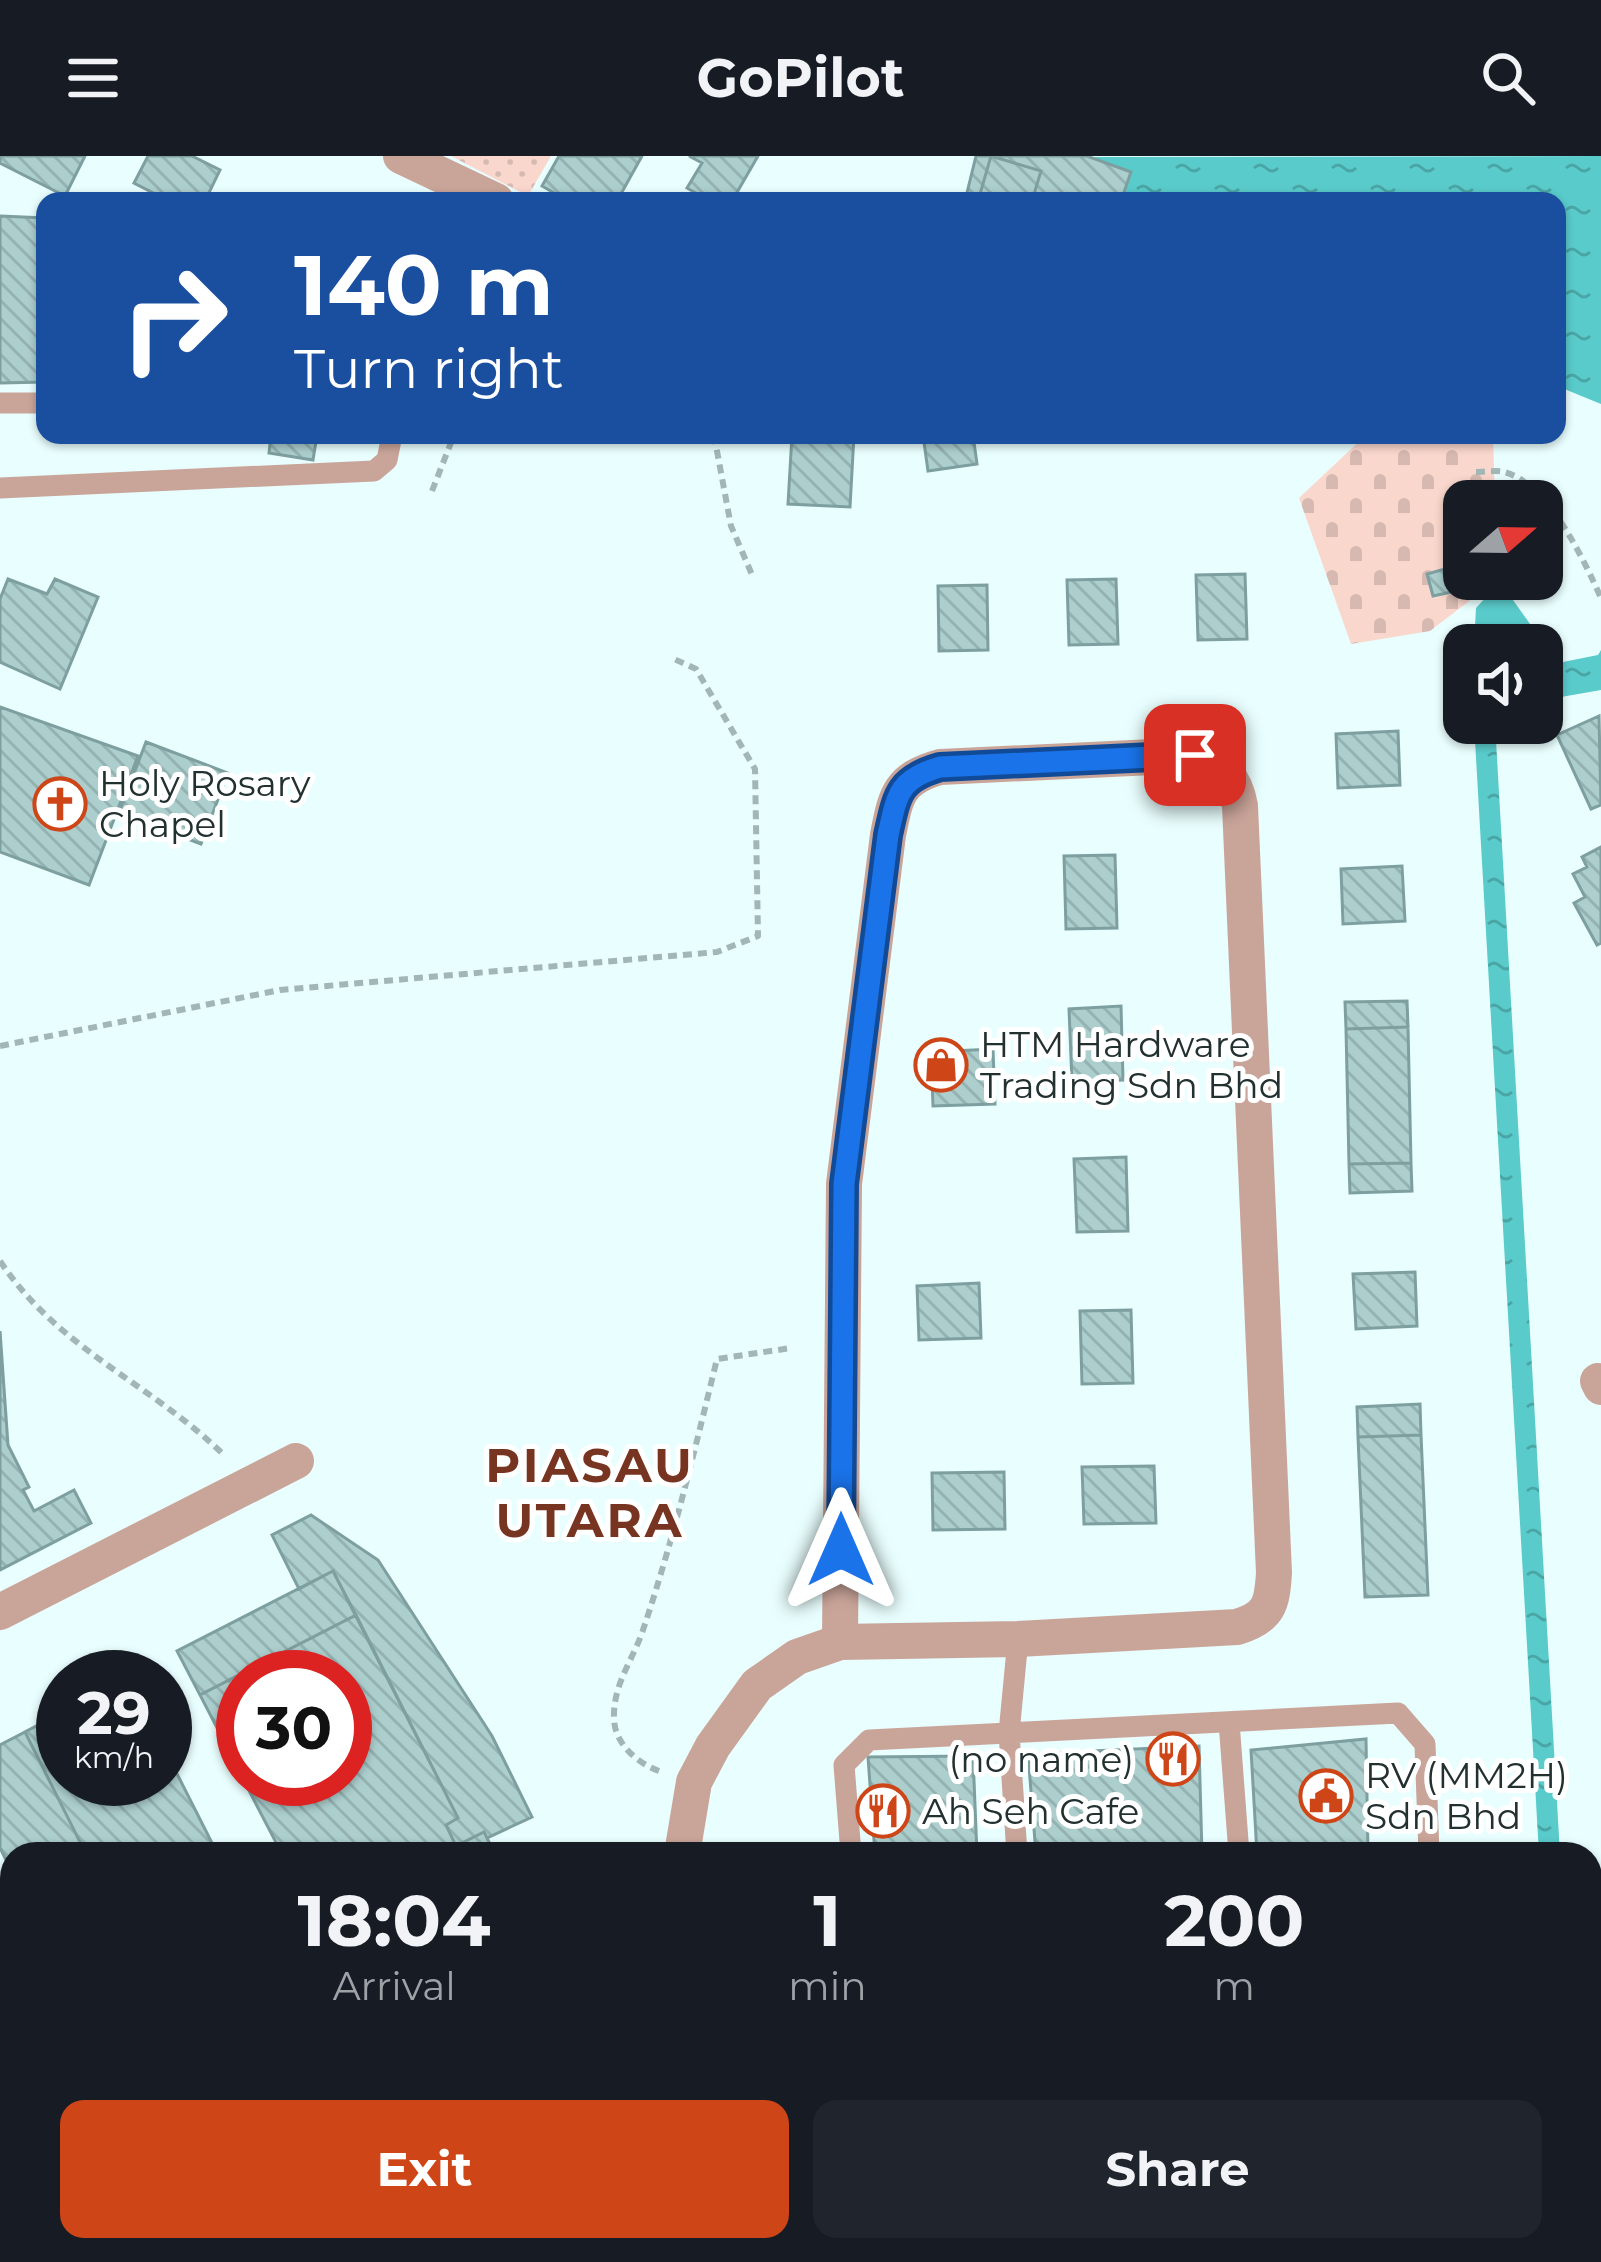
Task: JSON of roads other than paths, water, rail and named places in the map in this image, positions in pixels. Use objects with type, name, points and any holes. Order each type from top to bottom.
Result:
[{"type":"street","points":[[401,156],[438,188]]},
{"type":"street","points":[[685,1842],[694,1782],[712,1746],[757,1685],[796,1658],[840,1642],[1018,1639],[1237,1627],[1256,1621],[1267,1610],[1273,1592],[1240,806],[1237,789],[1216,763],[1195,755],[940,767],[903,785],[888,835],[844,1184],[840,1642]]},
{"type":"street","points":[[0,1612],[296,1461]]},
{"type":"lane","points":[[0,404],[36,403]]},
{"type":"lane","points":[[0,488],[374,471],[387,460],[390,444]]},
{"type":"lane","points":[[1016,1842],[1009,1733],[1018,1639]]},
{"type":"lane","points":[[850,1842],[844,1765],[868,1740],[1398,1713],[1425,1744],[1429,1842]]},
{"type":"lane","points":[[1229,1722],[1238,1842]]},
{"type":"water","points":[[1601,156],[1601,404],[1566,390],[1566,192],[1124,192],[1130,172],[1087,157]]},
{"type":"water","points":[[1483,600],[1513,600],[1530,624],[1475,624],[1476,608]]},
{"type":"water","points":[[1601,650],[1601,690],[1563,697],[1563,662],[1598,655]]},
{"type":"water","points":[[1475,744],[1496,744],[1559,1842],[1538,1842]]},
{"type":"place","name":"Holy Rosary Chapel","points":[[60,804]]},
{"type":"place","name":"HTM Hardware Trading Sdn Bhd","points":[[941,1065]]},
{"type":"place","name":"(no name)","points":[[1173,1759]]},
{"type":"place","name":"RV (MM2H) Sdn Bhd","points":[[1326,1796]]},
{"type":"place","name":"Ah Seh Cafe","points":[[883,1811]]},
{"type":"district","name":"PIASAU UTARA","points":[[590,1492]]}]
